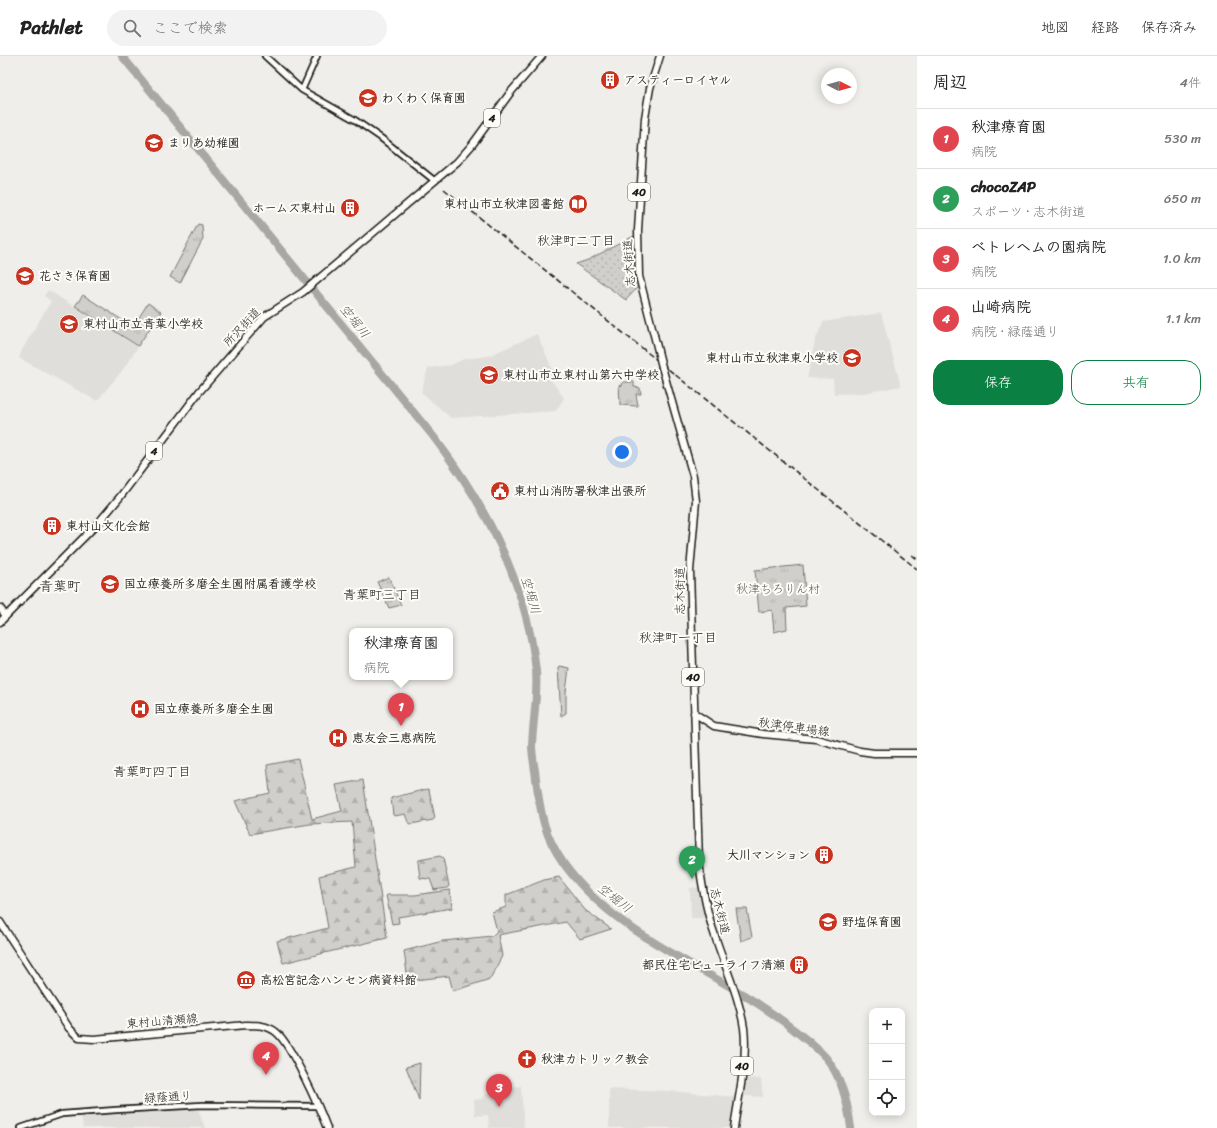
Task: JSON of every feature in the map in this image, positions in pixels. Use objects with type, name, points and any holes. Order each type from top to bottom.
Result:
[{"type":"main road","name":"所沢街道","points":[[0,622],[104,517],[203,387],[260,321],[269,313],[304,290],[435,181],[468,150],[510,93],[542,56]]},
{"type":"main road","name":"志木街道","points":[[660,56],[650,88],[645,118],[638,230],[639,276],[662,367],[693,476],[696,500],[690,571],[699,862],[711,925],[739,1004],[744,1030],[745,1045],[734,1128]]},
{"type":"main road","points":[[0,608],[6,616]]},
{"type":"main road","name":"秋津停車場線","points":[[694,713],[714,726],[763,734],[816,739],[860,751],[874,753],[917,753]]},
{"type":"main road","name":"東村山清瀬線","points":[[0,922],[69,1028],[79,1038],[94,1039],[246,1025],[262,1025],[276,1032],[283,1040],[318,1106],[327,1128]]},
{"type":"street","points":[[265,56],[302,90],[355,120],[381,138],[435,181]]},
{"type":"street","points":[[302,90],[317,56]]},
{"type":"street","name":"緑蔭通り","points":[[21,1128],[62,1114],[109,1110],[202,1105],[318,1106]]},
{"type":"shaded area","name":"東村山市立青葉小学校","points":[[48,290],[138,347],[121,372],[97,401],[19,358],[22,350],[51,301],[44,296]]},
{"type":"shaded area","name":"東村山市立秋津東小学校","points":[[881,313],[901,386],[864,393],[834,394],[833,379],[807,378],[815,341],[823,322]]},
{"type":"shaded area","name":"東村山市立東村山第六中学校","points":[[537,334],[554,373],[549,377],[564,398],[556,411],[451,418],[421,392],[428,368],[451,365],[464,359],[488,356]]},
{"type":"shaded area","points":[[699,887],[705,918],[691,918],[690,888]]},
{"type":"shaded area","points":[[745,1078],[761,1079],[763,1097],[743,1096]]},
{"type":"shaded area","points":[[521,1086],[524,1128],[489,1128],[488,1115],[475,1116],[474,1100],[482,1099],[486,1094],[507,1092],[509,1087]]},
{"type":"shaded area","points":[[609,1089],[671,1091],[735,1097],[731,1128],[609,1128]]},
{"type":"shaded area","points":[[198,1109],[205,1128],[83,1128],[81,1115]]},
{"type":"green space","points":[[198,224],[202,225],[203,239],[180,283],[170,277]]},
{"type":"green space","points":[[634,236],[634,252],[638,287],[626,300],[576,264],[588,260]]},
{"type":"green space","points":[[83,295],[133,327],[148,303],[161,312],[138,346],[75,306]]},
{"type":"green space","points":[[623,382],[634,382],[634,387],[640,388],[641,394],[636,394],[638,406],[620,405],[619,385],[622,386]]},
{"type":"green space","name":"秋津ちろりん村","points":[[803,565],[806,606],[786,608],[787,629],[774,632],[772,610],[759,612],[755,570]]},
{"type":"green space","points":[[389,577],[401,605],[389,608],[377,582]]},
{"type":"green space","points":[[559,666],[569,668],[566,692],[566,713],[561,716],[558,668]]},
{"type":"green space","points":[[298,759],[312,819],[342,811],[336,785],[363,780],[387,938],[283,963],[277,941],[328,928],[319,876],[356,867],[352,822],[310,824],[250,834],[235,801],[270,793],[267,765]]},
{"type":"green space","points":[[427,789],[429,790],[435,818],[433,820],[411,824],[408,822],[405,814],[393,815],[391,798]]},
{"type":"green space","points":[[440,856],[443,858],[449,886],[447,888],[434,890],[430,879],[420,878],[418,862],[419,860]]},
{"type":"green space","points":[[559,877],[585,910],[611,929],[580,939],[566,922],[498,935],[502,956],[490,979],[453,991],[449,976],[408,981],[404,951],[443,941],[492,936],[497,931],[492,912],[506,907],[506,895],[544,880]]},
{"type":"green space","points":[[450,890],[452,908],[398,917],[399,923],[392,924],[386,895],[415,895]]},
{"type":"green space","points":[[736,909],[747,909],[752,937],[741,941]]},
{"type":"green space","points":[[420,1063],[419,1100],[406,1067]]},
{"type":"waterway","name":"空堀川","points":[[122,56],[433,436],[470,489],[486,517],[501,546],[513,576],[531,639],[536,671],[536,699],[532,749],[538,791],[547,833],[551,843],[564,864],[586,890],[611,913],[639,933],[756,1003],[784,1022],[817,1049],[827,1059],[837,1074],[844,1092],[851,1128]]},
{"type":"railway","points":[[444,189],[917,569]]},
{"type":"railway","points":[[912,555],[917,559]]},
{"type":"place","name":"アスティーロイヤル","points":[[610,80]]},
{"type":"place","name":"わくわく保育園","points":[[368,98]]},
{"type":"place","name":"まりあ幼稚園","points":[[154,143]]},
{"type":"place","name":"東村山市立秋津図書館","points":[[578,204]]},
{"type":"place","name":"ホームズ東村山","points":[[350,208]]},
{"type":"place","name":"花さき保育園","points":[[25,276]]},
{"type":"place","name":"東村山市立青葉小学校","points":[[69,324]]},
{"type":"place","name":"東村山市立秋津東小学校","points":[[852,358]]},
{"type":"place","name":"東村山市立東村山第六中学校","points":[[489,375]]},
{"type":"place","name":"東村山消防署秋津出張所","points":[[500,491]]},
{"type":"place","name":"東村山文化会館","points":[[52,526]]},
{"type":"place","name":"国立療養所多磨全生園附属看護学校","points":[[110,584]]},
{"type":"place","name":"国立療養所多磨全生園","points":[[140,709]]},
{"type":"place","name":"秋津療育園","points":[[401,726]]},
{"type":"place","name":"恵友会三恵病院","points":[[338,738]]},
{"type":"place","name":"大川マンション","points":[[824,855]]},
{"type":"place","name":"chocoZAP","points":[[692,879]]},
{"type":"place","name":"野塩保育園","points":[[828,922]]},
{"type":"place","name":"都民住宅ビューライフ清瀬","points":[[799,965]]},
{"type":"place","name":"高松宮記念ハンセン病資料館","points":[[246,980]]},
{"type":"place","name":"秋津カトリック教会","points":[[527,1059]]},
{"type":"place","name":"山崎病院","points":[[266,1075]]},
{"type":"place","name":"ベトレヘムの園病院","points":[[499,1107]]},
{"type":"district","name":"秋津町二丁目","points":[[576,240]]},
{"type":"district","name":"青葉町","points":[[60,586]]},
{"type":"district","name":"青葉町三丁目","points":[[382,594]]},
{"type":"district","name":"秋津町一丁目","points":[[678,637]]},
{"type":"district","name":"青葉町四丁目","points":[[152,771]]}]
